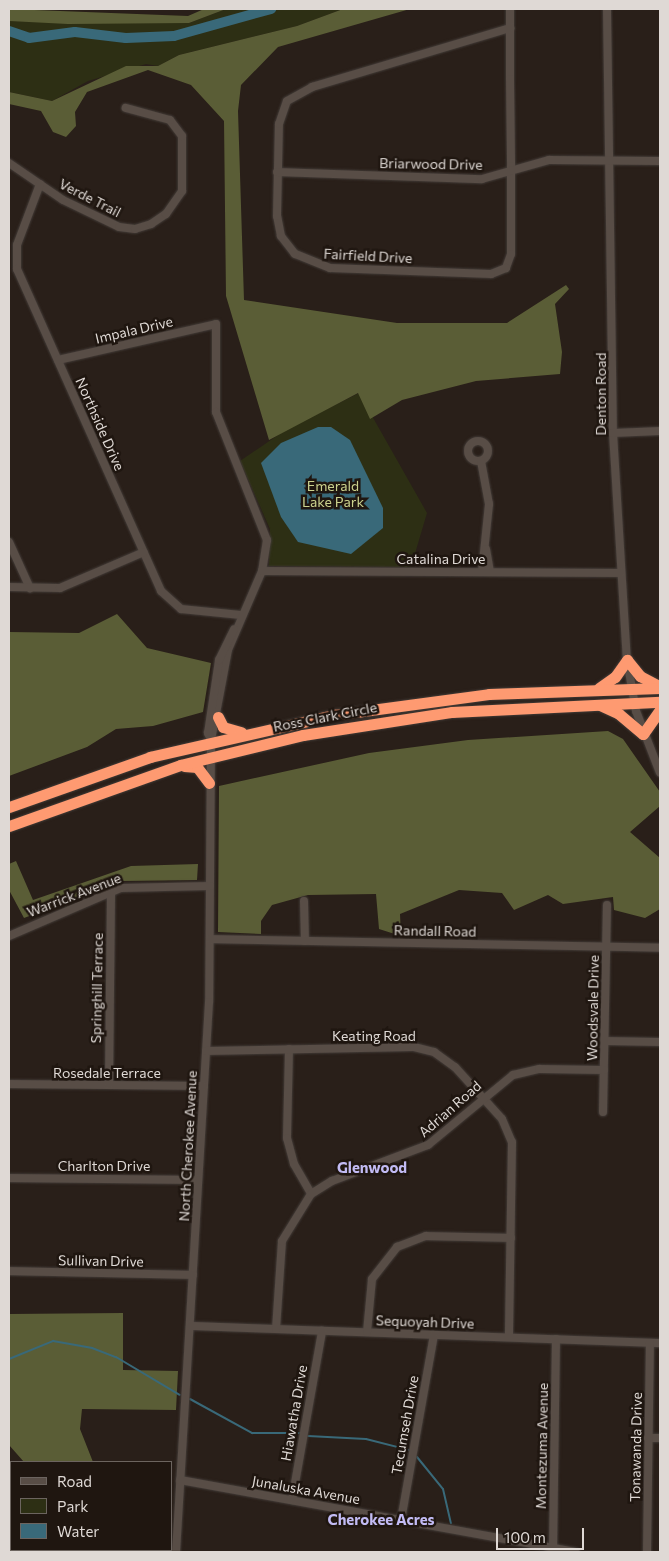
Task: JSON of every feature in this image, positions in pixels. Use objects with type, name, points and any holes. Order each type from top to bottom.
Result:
[{"type":"highway","points":[[597,689],[615,677],[626,660],[640,676],[660,687]]},
{"type":"highway","name":"Ross Clark Circle","points":[[9,807],[112,769],[211,740],[394,705],[489,694],[660,687]]},
{"type":"highway","points":[[548,705],[556,690]]},
{"type":"highway","points":[[489,694],[490,708]]},
{"type":"highway","name":"Ross Clark Circle","points":[[9,826],[180,765],[210,757],[396,719],[490,708],[660,702]]},
{"type":"highway","points":[[596,703],[619,714],[643,734],[660,710]]},
{"type":"highway","points":[[394,705],[396,719]]},
{"type":"highway","points":[[218,717],[223,727],[248,733]]},
{"type":"highway","points":[[180,765],[197,767],[209,783]]},
{"type":"highway","points":[[112,769],[117,786]]},
{"type":"highway","points":[[9,820],[26,819]]},
{"type":"street","name":"Fairfield Drive","points":[[510,9],[510,28],[510,258],[503,271],[491,274],[330,268],[311,264],[295,254],[281,236],[277,172],[280,116],[298,93],[510,28]]},
{"type":"street","name":"Denton Road","points":[[607,9],[612,160],[613,433],[626,660],[630,688],[643,734],[660,773]]},
{"type":"street","name":"Verde Trail","points":[[9,163],[63,200],[128,229],[142,228],[166,214],[182,191],[182,136],[170,120],[126,108]]},
{"type":"street","name":"Briarwood Drive","points":[[277,172],[482,179],[510,172],[540,161],[660,161]]},
{"type":"street","name":"Northside Drive","points":[[40,184],[17,245],[16,263],[162,591],[176,606],[241,615]]},
{"type":"street","name":"Impala Drive","points":[[58,360],[216,324]]},
{"type":"street","name":"North Cherokee Avenue","points":[[211,740],[208,733],[219,660],[262,571],[267,548],[264,524],[214,404],[216,324]]},
{"type":"street","points":[[613,433],[660,431]]},
{"type":"street","points":[[482,461],[489,504],[486,572]]},
{"type":"street","points":[[9,542],[30,588]]},
{"type":"street","points":[[9,587],[30,588],[68,585],[144,552]]},
{"type":"street","name":"Catalina Drive","points":[[262,571],[621,573]]},
{"type":"street","name":"North Cherokee Avenue","points":[[176,1552],[206,1051],[210,939],[209,783],[211,740],[218,717],[234,629]]},
{"type":"street","name":"Warrick Avenue","points":[[9,936],[111,891],[140,886],[210,886]]},
{"type":"street","name":"Springhill Terrace","points":[[109,1085],[111,891]]},
{"type":"street","points":[[304,901],[305,941]]},
{"type":"street","name":"Woodsvale Drive","points":[[603,1112],[607,905]]},
{"type":"street","name":"Randall Road","points":[[210,939],[660,948]]},
{"type":"street","points":[[604,1041],[660,1042]]},
{"type":"street","name":"Keating Road","points":[[206,1051],[421,1048],[450,1062],[502,1119],[512,1142],[510,1338]]},
{"type":"street","points":[[289,1049],[287,1138],[294,1164],[311,1194]]},
{"type":"street","name":"Adrian Road","points":[[276,1329],[282,1241],[311,1194],[332,1181],[417,1152],[506,1078],[526,1071],[604,1070]]},
{"type":"street","name":"Rosedale Terrace","points":[[9,1084],[204,1086]]},
{"type":"street","name":"Charlton Drive","points":[[9,1178],[198,1180]]},
{"type":"street","points":[[367,1332],[370,1284],[381,1262],[397,1247],[426,1236],[512,1238]]},
{"type":"street","name":"Sullivan Drive","points":[[9,1272],[193,1275]]},
{"type":"street","name":"Sequoyah Drive","points":[[190,1326],[660,1343]]},
{"type":"street","name":"Hiawatha Drive","points":[[292,1500],[322,1331]]},
{"type":"street","name":"Tecumseh Drive","points":[[401,1520],[434,1335]]},
{"type":"street","name":"Montezuma Avenue","points":[[553,1550],[556,1339]]},
{"type":"street","name":"Tonawanda Drive","points":[[647,1552],[650,1343]]},
{"type":"street","points":[[648,1438],[660,1438]]},
{"type":"street","name":"Junaluska Avenue","points":[[180,1480],[553,1550],[576,1552]]},
{"type":"green space","points":[[9,9],[188,16],[204,9],[226,9],[189,23],[68,24],[9,21]]},
{"type":"green space","points":[[226,9],[343,9],[297,26],[179,55],[158,66],[146,64],[88,81],[52,101],[9,92],[9,21],[189,23]]},
{"type":"green space","points":[[343,9],[410,9],[278,47],[241,85],[238,111],[244,300],[397,323],[507,323],[566,285],[569,289],[555,304],[562,352],[560,374],[476,381],[402,400],[370,419],[358,393],[269,440],[226,296],[224,121],[191,85],[148,70],[87,92],[75,112],[76,126],[66,137],[53,132],[41,111],[9,104],[9,92],[52,101],[126,66],[158,66],[179,55],[297,26]]},
{"type":"green space","name":"Emerald Lake Park","points":[[359,393],[427,513],[411,567],[269,566],[270,529],[240,461],[287,429]]},
{"type":"green space","points":[[117,614],[147,648],[211,663],[203,712],[153,726],[116,729],[87,747],[9,776],[9,632],[79,633]]},
{"type":"green space","points":[[608,731],[623,739],[660,792],[660,806],[630,832],[660,858],[660,909],[645,918],[614,910],[613,897],[563,904],[548,895],[514,910],[502,893],[459,890],[400,914],[401,936],[379,929],[376,894],[308,895],[272,905],[261,921],[261,934],[218,932],[219,786],[369,753],[468,740]]},
{"type":"green space","points":[[16,861],[33,900],[131,866],[198,864],[197,880],[123,881],[24,918],[9,890],[9,864]]},
{"type":"green space","points":[[123,1313],[123,1370],[178,1371],[176,1410],[82,1409],[80,1429],[93,1461],[23,1461],[9,1445],[9,1314]]},
{"type":"green space","points":[[86,1551],[127,1551],[87,1552]]},
{"type":"water","points":[[318,427],[331,427],[350,440],[383,508],[383,528],[351,554],[298,542],[281,517],[261,463],[281,443]]},
{"type":"waterway","points":[[9,31],[29,38],[75,32],[126,38],[174,36],[271,9]]},
{"type":"waterway","points":[[9,1359],[53,1341],[92,1348],[116,1357],[180,1395]]},
{"type":"waterway","points":[[190,1399],[252,1433],[299,1433]]},
{"type":"waterway","points":[[308,1436],[366,1439],[409,1450]]},
{"type":"waterway","points":[[417,1457],[443,1489],[451,1523]]},
{"type":"district","name":"Glenwood","points":[[372,1168]]},
{"type":"district","name":"Cherokee Acres","points":[[381,1520]]}]
